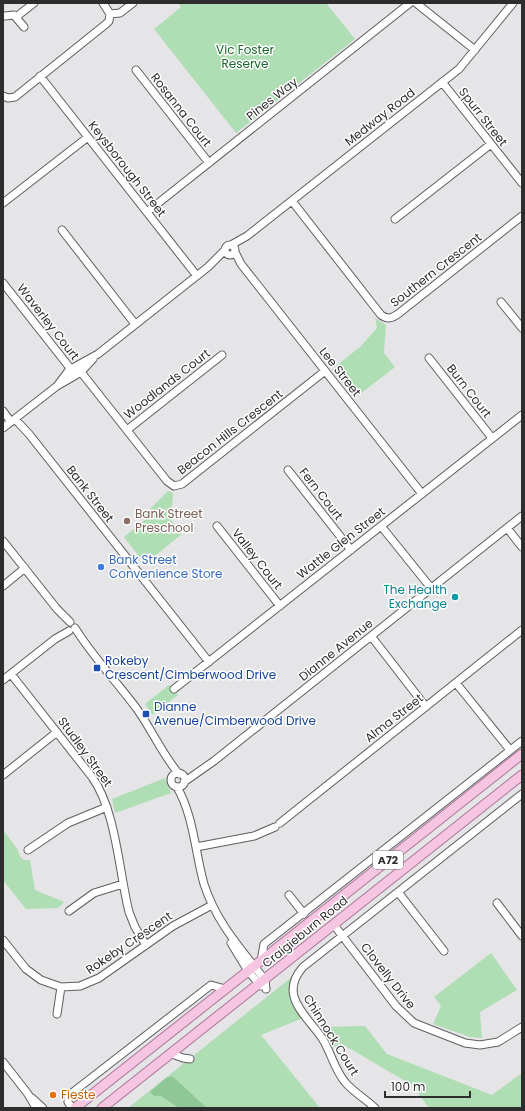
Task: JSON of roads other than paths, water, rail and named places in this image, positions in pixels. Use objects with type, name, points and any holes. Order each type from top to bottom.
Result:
[{"type":"main road","name":"Craigieburn Road","points":[[76,1108],[522,754]]},
{"type":"main road","name":"Craigieburn Road","points":[[102,1108],[522,775]]},
{"type":"street","points":[[16,17],[34,3]]},
{"type":"street","points":[[4,99],[15,97],[106,24],[109,21],[110,14],[103,3]]},
{"type":"street","points":[[110,14],[120,13],[133,3]]},
{"type":"street","name":"Pines Way","points":[[146,212],[410,3]]},
{"type":"street","points":[[416,3],[475,50]]},
{"type":"street","name":"Medway Road","points":[[3,428],[208,267],[231,251],[247,236],[459,69],[513,3]]},
{"type":"street","points":[[5,16],[12,14],[24,27]]},
{"type":"street","name":"Rosanna Court","points":[[136,70],[209,163]]},
{"type":"street","name":"Keysborough Street","points":[[40,76],[197,276]]},
{"type":"street","name":"Spurr Street","points":[[442,82],[522,184]]},
{"type":"street","points":[[3,203],[88,137]]},
{"type":"street","points":[[395,219],[491,144]]},
{"type":"street","name":"Southern Crescent","points":[[292,201],[381,315],[385,318],[392,318],[398,314],[522,216]]},
{"type":"street","points":[[62,230],[136,324]]},
{"type":"street","name":"Lee Street","points":[[231,251],[422,494]]},
{"type":"street","name":"Waverley Court","points":[[3,283],[76,371]]},
{"type":"street","points":[[501,302],[522,328]]},
{"type":"street","name":"Woodlands Court","points":[[127,430],[222,355]]},
{"type":"street","name":"Burn Court","points":[[429,358],[492,438]]},
{"type":"street","name":"Beacon Hills Crescent","points":[[76,371],[127,430],[167,481],[172,486],[176,486],[325,371]]},
{"type":"street","name":"Bank Street","points":[[3,412],[15,419],[29,434],[209,662]]},
{"type":"street","name":"Wattle Glen Street","points":[[174,689],[522,415]]},
{"type":"street","name":"Fern Court","points":[[288,470],[351,550]]},
{"type":"street","name":"Dianne Avenue","points":[[182,779],[201,770],[522,516]]},
{"type":"street","name":"Valley Court","points":[[217,526],[280,606]]},
{"type":"street","points":[[381,526],[431,588]]},
{"type":"street","points":[[507,528],[522,547]]},
{"type":"street","points":[[3,541],[57,609],[69,628],[84,642],[137,710],[165,756],[182,779],[185,803],[204,885],[212,905],[225,930],[254,966],[262,982]]},
{"type":"street","points":[[3,586],[25,568]]},
{"type":"street","points":[[3,680],[69,628]]},
{"type":"street","name":"Alma Street","points":[[196,847],[254,836],[277,825],[522,630]]},
{"type":"street","points":[[370,636],[426,707]]},
{"type":"street","name":"Studley Street","points":[[11,674],[96,782],[107,807],[132,920],[146,945]]},
{"type":"street","points":[[456,682],[510,750]]},
{"type":"street","points":[[3,775],[57,732]]},
{"type":"street","name":"Craigieburn Road","points":[[254,966],[264,944],[522,741]]},
{"type":"street","points":[[165,756],[172,785],[177,787],[185,803]]},
{"type":"street","points":[[171,779],[173,775],[182,779]]},
{"type":"street","points":[[177,787],[182,779]]},
{"type":"street","name":"Chinnock Court","points":[[375,1108],[346,1083],[337,1071],[322,1039],[295,1002],[293,993],[297,974],[303,967],[522,794]]},
{"type":"street","points":[[28,850],[68,823],[107,807]]},
{"type":"street","points":[[386,849],[403,849]]},
{"type":"street","points":[[69,911],[94,893],[123,884]]},
{"type":"street","points":[[398,892],[444,951]]},
{"type":"street","points":[[289,895],[304,914]]},
{"type":"street","points":[[497,903],[522,936]]},
{"type":"street","name":"Rokeby Crescent","points":[[3,940],[30,972],[46,983],[61,987],[80,986],[92,982],[182,920],[212,905]]},
{"type":"street","name":"Clovelly Drive","points":[[334,925],[396,1006],[414,1024],[465,1043],[480,1045],[498,1042],[522,1027]]},
{"type":"street","points":[[72,1108],[68,1102],[68,1096],[211,985],[225,989]]},
{"type":"street","points":[[57,1014],[61,987]]},
{"type":"street","points":[[172,1054],[183,1058],[190,1058]]},
{"type":"street","points":[[3,1062],[28,1094],[36,1108]]},
{"type":"street","points":[[28,1094],[44,1108]]},
{"type":"place","name":"Bank Street Preschool","points":[[127,521]]},
{"type":"place","name":"Bank Street Convenience Store","points":[[101,567]]},
{"type":"place","name":"The Health Exchange","points":[[455,597]]},
{"type":"place","name":"Rokeby Crescent/Cimberwood Drive","points":[[97,668]]},
{"type":"place","name":"Dianne Avenue/Cimberwood Drive","points":[[146,714]]},
{"type":"place","name":"Fieste","points":[[53,1095]]},
{"type":"park label","name":"Vic Foster Reserve","points":[[245,57]]}]
